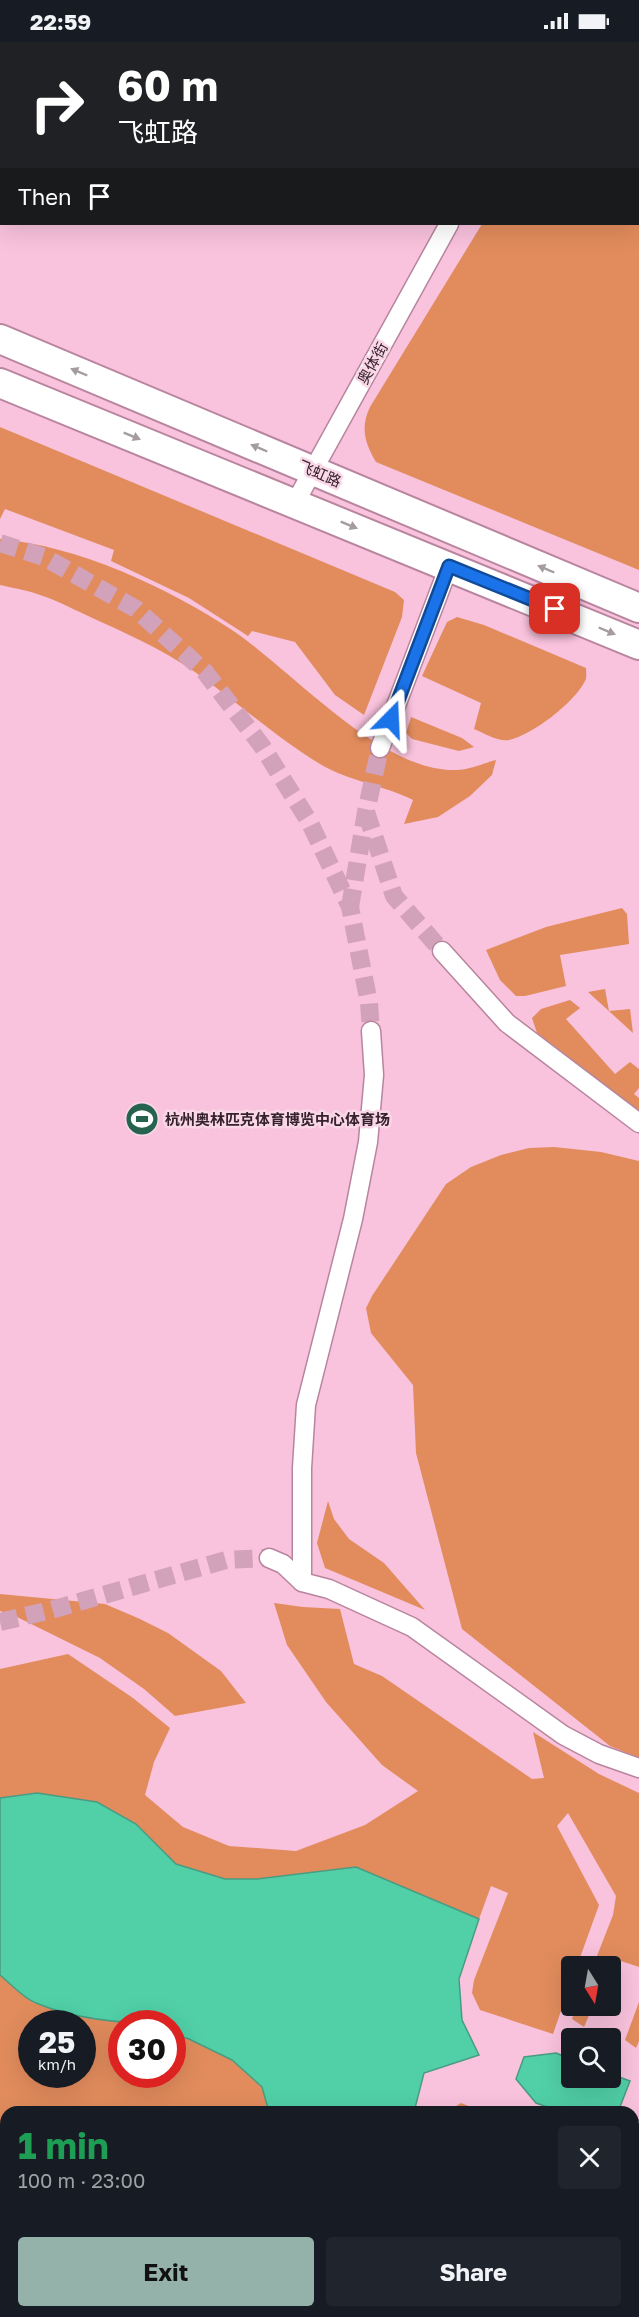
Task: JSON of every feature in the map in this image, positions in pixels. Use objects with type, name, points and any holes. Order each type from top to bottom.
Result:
[{"type":"main road","name":"飞虹路","points":[[0,339],[639,608]]},
{"type":"main road","points":[[0,383],[639,645]]},
{"type":"street","name":"奥体街","points":[[295,503],[448,225]]},
{"type":"street","points":[[380,748],[449,566]]},
{"type":"street","points":[[442,951],[507,1023],[639,1123]]},
{"type":"street","points":[[302,1582],[302,1468],[306,1406],[353,1219],[368,1142],[374,1075],[371,1031]]},
{"type":"street","points":[[269,1558],[283,1564],[302,1582],[336,1592],[412,1627],[563,1735],[599,1754],[639,1768]]},
{"type":"shaded area","points":[[481,225],[639,225],[639,570],[376,462],[365,435],[365,422],[370,407]]},
{"type":"shaded area","points":[[0,427],[395,592],[404,600],[402,617],[364,715],[335,695],[295,642],[252,631],[248,636],[189,598],[111,561],[114,550],[5,509],[0,519]]},
{"type":"shaded area","points":[[0,539],[60,550],[151,584],[232,630],[368,738],[398,755],[428,767],[457,770],[496,760],[492,775],[470,796],[438,817],[404,824],[413,800],[343,775],[320,764],[288,743],[195,672],[128,634],[52,599],[0,585]]},
{"type":"shaded area","points":[[457,617],[484,625],[586,668],[585,681],[572,699],[552,717],[518,737],[500,740],[474,729],[481,703],[422,676],[447,622]]},
{"type":"shaded area","points":[[411,717],[462,738],[474,747],[459,751],[412,739],[406,733]]},
{"type":"shaded area","points":[[622,908],[627,914],[629,944],[560,955],[566,986],[516,996],[500,980],[486,950],[546,927]]},
{"type":"shaded area","points":[[605,989],[609,1011],[630,1009],[633,1033],[588,992]]},
{"type":"shaded area","points":[[570,1000],[580,1008],[566,1019],[615,1074],[630,1062],[639,1069],[639,1088],[634,1094],[639,1098],[639,1111],[537,1033],[532,1018],[541,1009]]},
{"type":"shaded area","points":[[554,1147],[601,1152],[639,1161],[639,1758],[610,1746],[462,1629],[416,1453],[413,1385],[371,1333],[366,1308],[446,1184],[471,1167],[501,1155],[529,1148]]},
{"type":"shaded area","points":[[328,1501],[334,1519],[349,1539],[384,1563],[425,1610],[325,1568],[317,1543]]},
{"type":"shaded area","points":[[0,1594],[105,1604],[140,1619],[168,1633],[221,1671],[246,1703],[175,1716],[144,1689],[100,1658],[15,1616],[0,1611]]},
{"type":"shaded area","points":[[274,1603],[340,1609],[354,1664],[382,1676],[532,1779],[544,1778],[533,1732],[599,1774],[639,1793],[639,1967],[621,1961],[621,1956],[597,1956],[613,1915],[616,1896],[568,1813],[557,1826],[599,1905],[581,1956],[561,1956],[561,2011],[553,2034],[480,2010],[472,1993],[474,1980],[508,1893],[491,1886],[479,1919],[356,1867],[257,1879],[225,1879],[176,1864],[136,1824],[37,1793],[0,1798],[0,1669],[68,1654],[133,1698],[170,1728],[154,1762],[145,1795],[183,1827],[229,1846],[296,1851],[365,1825],[418,1791],[382,1765],[326,1702],[287,1645]]},
{"type":"shaded area","points":[[37,1793],[97,1802],[136,1824],[176,1864],[225,1879],[257,1879],[356,1867],[479,1919],[459,1979],[462,2020],[479,2055],[424,2073],[416,2106],[267,2106],[262,2087],[232,2060],[186,2038],[186,2010],[108,2010],[108,2020],[96,2018],[96,2010],[56,2010],[31,2001],[0,1975],[0,1798]]},
{"type":"shaded area","points":[[0,1975],[34,2003],[58,2010],[18,2010],[18,2088],[96,2088],[96,2017],[108,2018],[108,2088],[186,2088],[186,2038],[232,2060],[262,2087],[267,2106],[0,2106]]},
{"type":"shaded area","points":[[639,2002],[639,2041],[636,2048],[625,2040]]},
{"type":"shaded area","points":[[573,2016],[589,2016],[584,2027],[572,2019]]},
{"type":"shaded area","points":[[556,2053],[561,2055],[561,2088],[621,2088],[621,2078],[630,2081],[620,2106],[544,2106],[536,2103],[516,2079],[524,2057]]},
{"type":"tunnel","points":[[0,543],[44,557],[136,609],[205,672],[262,746],[310,823],[350,907],[369,1003],[371,1031]]},
{"type":"tunnel","points":[[350,907],[366,812],[380,748]]},
{"type":"tunnel","points":[[366,812],[394,896],[442,951]]},
{"type":"tunnel","points":[[0,1622],[51,1610],[226,1560],[269,1558]]},
{"type":"place","name":"杭州奥林匹克体育博览中心体育场","points":[[142,1119]]},
{"type":"route","points":[[391,719],[449,566],[555,609]]}]
